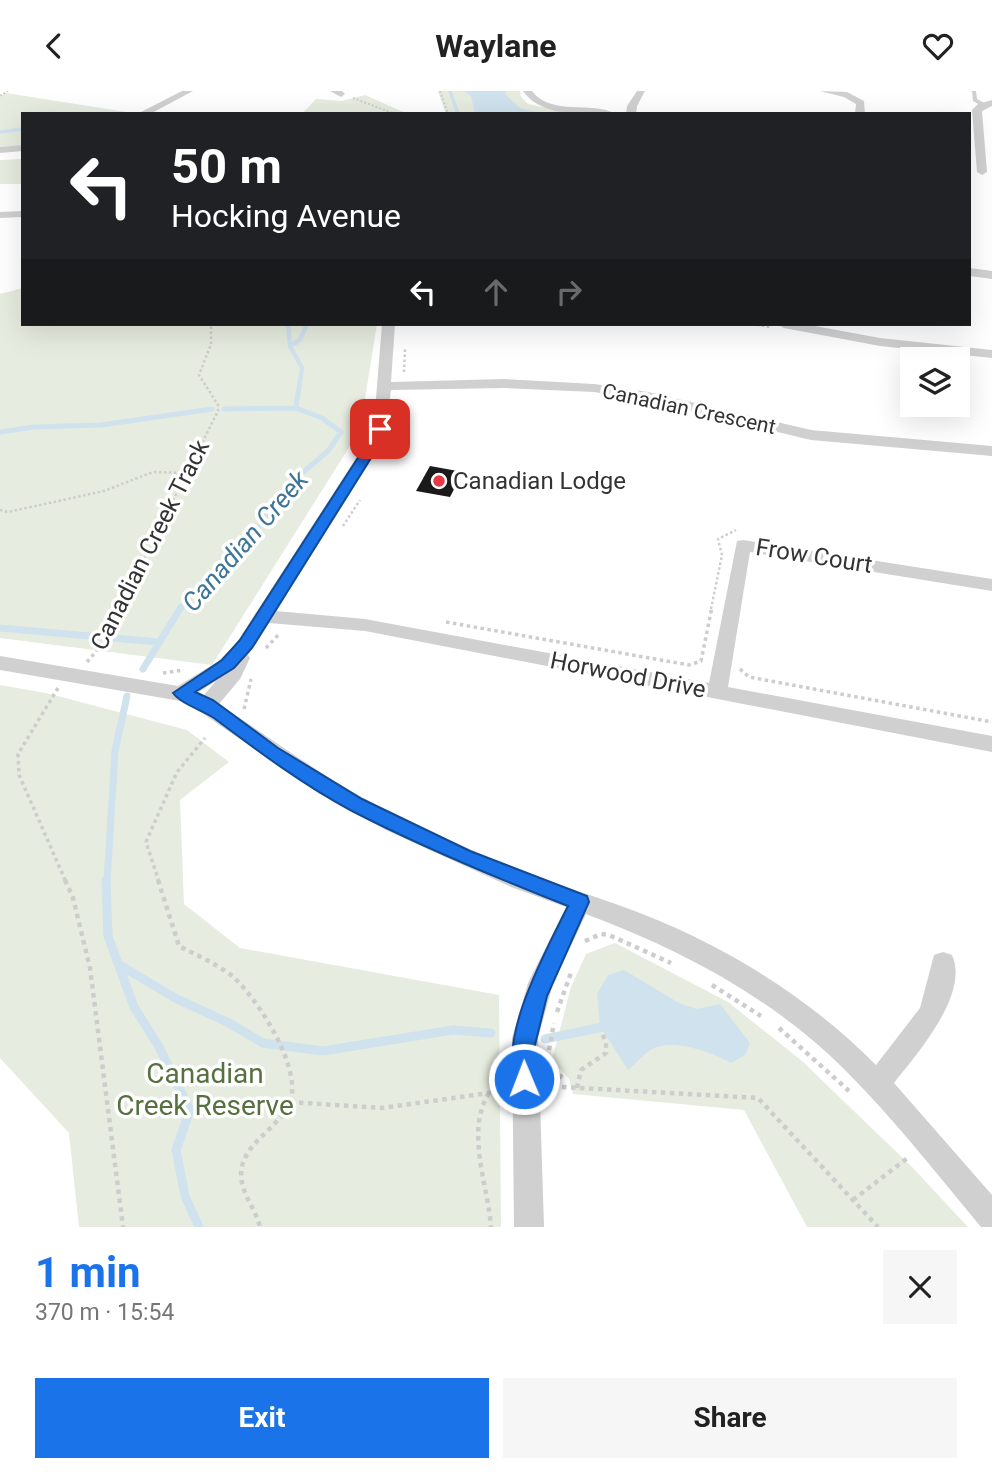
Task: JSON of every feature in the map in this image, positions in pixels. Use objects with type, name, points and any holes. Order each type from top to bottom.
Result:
[{"type":"street","points":[[146,112],[189,91]]},
{"type":"street","points":[[527,91],[533,99],[546,105],[597,112]]},
{"type":"street","points":[[631,112],[640,91]]},
{"type":"street","points":[[824,91],[857,99],[861,103],[860,112]]},
{"type":"street","points":[[987,170],[977,110],[988,104]]},
{"type":"street","points":[[0,152],[21,150]]},
{"type":"street","points":[[0,215],[21,214]]},
{"type":"street","points":[[971,272],[992,275]]},
{"type":"street","points":[[181,693],[228,664],[246,644],[377,439],[388,326]]},
{"type":"street","points":[[794,326],[864,340],[992,353]]},
{"type":"street","name":"Canadian Crescent","points":[[384,386],[525,383],[579,386],[662,400],[746,422],[811,435],[866,442],[992,451]]},
{"type":"street","name":"Frow Court","points":[[717,692],[743,545],[992,585]]},
{"type":"street","name":"Horwood Drive","points":[[264,616],[365,625],[992,744]]},
{"type":"street","points":[[207,705],[234,672],[246,644]]},
{"type":"street","points":[[0,663],[181,693],[207,705],[272,752],[356,804],[453,852],[693,947],[746,978],[828,1039],[868,1091],[992,1217]]},
{"type":"street","points":[[529,1227],[525,1038],[541,983],[580,902]]},
{"type":"street","points":[[868,1091],[930,1014],[939,989],[943,963]]},
{"type":"lane","points":[[974,91],[975,100],[988,104]]},
{"type":"path","points":[[0,96],[8,91]]},
{"type":"path","points":[[440,91],[447,112]]},
{"type":"path","points":[[338,93],[390,112]]},
{"type":"path","name":"Canadian Creek Track","points":[[123,1227],[90,968],[73,898],[19,775],[18,754],[51,695],[103,644],[218,409],[199,375],[211,344],[211,326]]},
{"type":"path","points":[[0,510],[8,512],[63,502],[104,491],[153,472],[186,473]]},
{"type":"path","points":[[701,658],[740,664],[740,668],[749,677],[992,722]]},
{"type":"path","points":[[205,738],[192,750],[175,775],[146,842],[179,946],[238,981],[285,1051],[293,1075],[290,1102],[263,1131],[246,1156],[240,1176],[246,1200],[260,1227]]},
{"type":"path","points":[[579,949],[594,936],[609,935],[672,964]]},
{"type":"path","points":[[556,1080],[561,1076],[547,1061],[554,1019],[575,961]]},
{"type":"path","points":[[707,982],[765,1018]]},
{"type":"path","points":[[776,1025],[868,1091]]},
{"type":"path","points":[[577,1088],[581,1070],[600,1060],[607,1049],[607,1040],[602,1033]]},
{"type":"path","points":[[562,1087],[758,1098],[878,1227]]},
{"type":"path","points":[[290,1102],[382,1108],[498,1091],[485,1096],[479,1117],[481,1161],[489,1197],[491,1227]]},
{"type":"path","points":[[900,1147],[919,1166]]},
{"type":"path","points":[[853,1200],[910,1156]]},
{"type":"green space","points":[[438,91],[520,91],[521,97],[528,104],[567,112],[445,112]]},
{"type":"green space","points":[[6,93],[126,112],[21,112],[21,146],[0,147],[0,97]]},
{"type":"green space","points":[[365,95],[403,112],[304,112],[316,99],[342,101]]},
{"type":"green space","points":[[21,159],[21,184],[0,184],[0,160]]},
{"type":"green space","points":[[21,289],[21,326],[377,326],[360,430],[212,665],[0,638],[0,294]]},
{"type":"green space","name":"Canadian Creek Reserve","points":[[0,685],[46,693],[187,730],[229,762],[180,800],[184,904],[240,948],[499,995],[501,1227],[79,1227],[69,1133],[0,1058]]},
{"type":"green space","points":[[615,943],[728,1002],[802,1061],[912,1167],[968,1227],[807,1227],[744,1110],[573,1094],[569,1079],[552,1060],[571,987],[586,954]]},
{"type":"water","points":[[464,91],[506,91],[505,94],[520,108],[536,112],[475,112],[471,96]]},
{"type":"water","points":[[624,970],[679,1003],[697,1009],[720,1004],[750,1043],[745,1055],[731,1063],[702,1050],[668,1045],[649,1051],[628,1070],[600,1026],[597,994],[608,975]]},
{"type":"building","name":"Canadian Lodge","points":[[430,466],[463,472],[450,497],[416,491]]},
{"type":"waterway","name":"Canadian Creek","points":[[450,91],[457,112]]},
{"type":"waterway","points":[[0,132],[21,129]]},
{"type":"waterway","points":[[288,326],[290,346]]},
{"type":"waterway","name":"Canadian Creek","points":[[290,346],[300,340],[306,326]]},
{"type":"waterway","name":"Canadian Creek","points":[[290,346],[302,368],[298,394]]},
{"type":"waterway","name":"Canadian Creek","points":[[296,408],[298,392]]},
{"type":"waterway","name":"Canadian Creek","points":[[180,609],[199,586],[252,536],[287,486],[328,451],[341,432],[322,418],[296,408]]},
{"type":"waterway","points":[[224,409],[296,408]]},
{"type":"waterway","points":[[0,432],[34,427],[101,425],[212,409]]},
{"type":"waterway","name":"Canadian Creek","points":[[143,669],[181,607]]},
{"type":"waterway","points":[[0,628],[101,637]]},
{"type":"waterway","points":[[112,638],[159,642]]},
{"type":"waterway","name":"Canadian Creek","points":[[107,882],[115,751],[127,696]]},
{"type":"waterway","name":"Canadian Creek","points":[[106,880],[108,936],[118,964]]},
{"type":"waterway","points":[[118,964],[175,998],[229,1023],[263,1043],[323,1051],[453,1030],[491,1033]]},
{"type":"waterway","name":"Canadian Creek","points":[[118,964],[134,1007],[158,1045],[190,1110],[176,1150],[185,1196],[199,1227]]},
{"type":"waterway","points":[[545,1039],[608,1026]]},
{"type":"place","name":"Canadian Lodge","points":[[439,481]]},
{"type":"route","points":[[380,429],[377,439],[246,644],[228,664],[181,693],[198,699],[325,786],[413,834],[519,880],[580,902],[550,961],[528,1021],[524,1045],[524,1079]]}]
